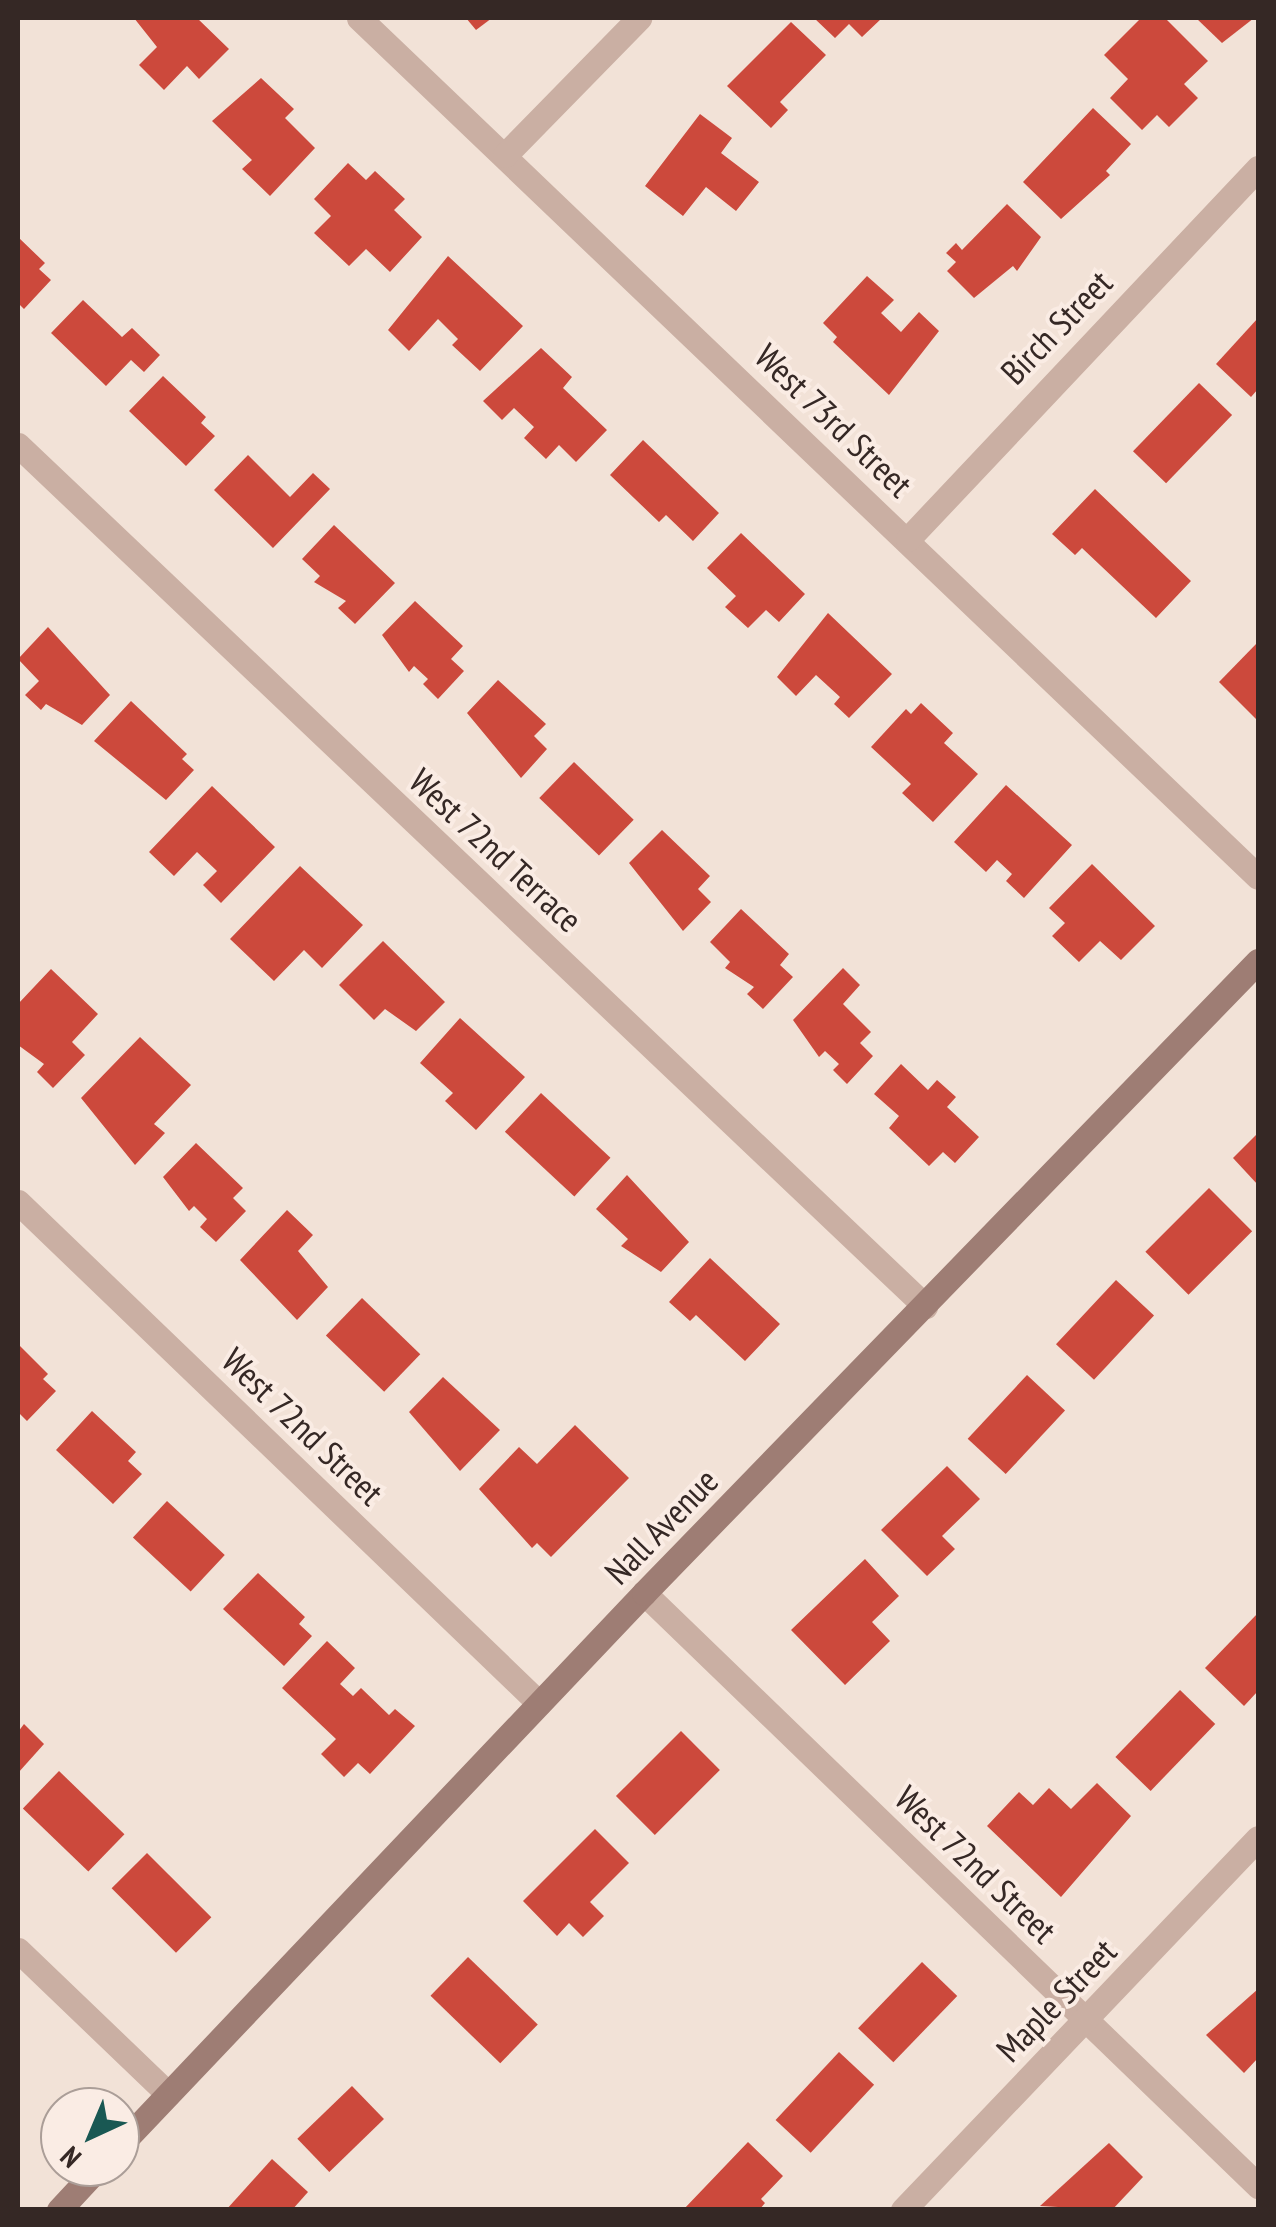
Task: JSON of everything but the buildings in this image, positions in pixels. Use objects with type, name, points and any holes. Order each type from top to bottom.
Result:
[{"type":"main road","name":"Nall Avenue","points":[[140,2124],[644,1592],[1258,961]]},
{"type":"main road","points":[[58,2210],[80,2187]]},
{"type":"street","name":"West 73rd Street","points":[[358,18],[1258,877]]},
{"type":"street","points":[[505,155],[639,18]]},
{"type":"street","name":"Birch Street","points":[[908,539],[1258,168]]},
{"type":"street","name":"West 72nd Terrace","points":[[18,445],[925,1306]]},
{"type":"street","name":"West 72nd Street","points":[[18,1202],[539,1704]]},
{"type":"street","name":"West 72nd Street","points":[[644,1592],[1258,2186]]},
{"type":"street","name":"Maple Street","points":[[903,2210],[1258,1838]]},
{"type":"street","points":[[18,1950],[168,2094]]}]
